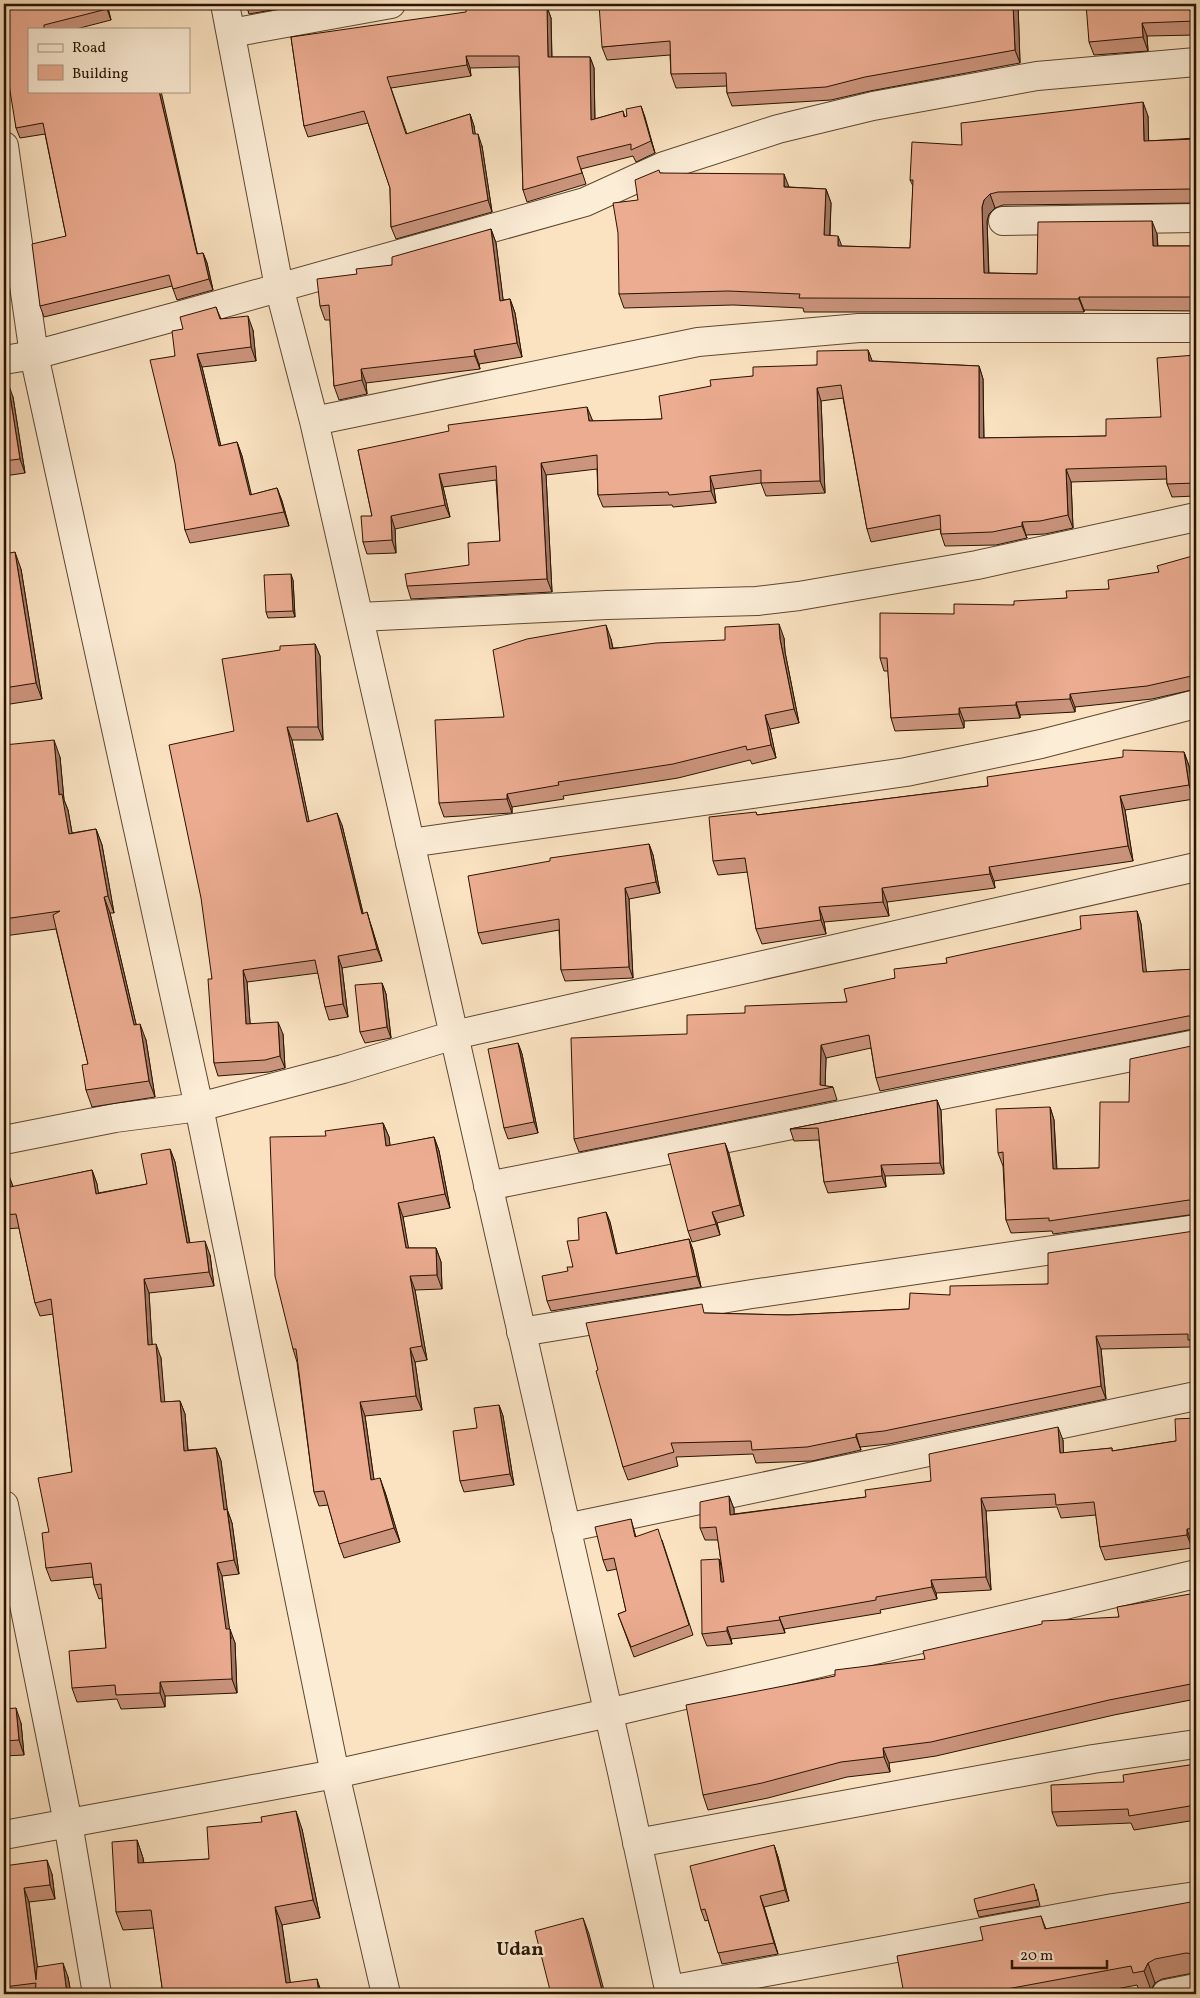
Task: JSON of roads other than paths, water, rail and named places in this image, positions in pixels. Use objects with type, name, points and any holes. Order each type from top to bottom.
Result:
[{"type":"street","points":[[225,4],[279,287],[314,422],[359,617],[608,1713],[669,1992],[1113,1908],[1196,1896]]},
{"type":"street","points":[[231,32],[391,4]]},
{"type":"street","points":[[4,360],[34,354],[585,202],[664,166],[787,127],[873,106],[1037,76],[1196,62]]},
{"type":"street","points":[[4,146],[34,354],[199,1107],[335,1774],[386,1994]]},
{"type":"street","points":[[1003,221],[1196,218]]},
{"type":"street","points":[[314,422],[698,342],[859,328],[1196,328]]},
{"type":"street","points":[[359,617],[607,605],[757,601],[799,596],[977,565],[1196,517]]},
{"type":"street","points":[[410,843],[906,772],[1041,744],[1196,704]]},
{"type":"street","points":[[4,1140],[115,1118],[199,1107],[342,1069],[454,1035],[1196,867]]},
{"type":"street","points":[[488,1186],[1196,1044]]},
{"type":"street","points":[[521,1332],[752,1294],[1196,1229]]},
{"type":"street","points":[[566,1528],[1196,1396]]},
{"type":"street","points":[[4,1505],[68,1823],[97,1994]]},
{"type":"street","points":[[4,1835],[335,1774],[608,1713],[1196,1574]]},
{"type":"street","points":[[637,1843],[1093,1759],[1196,1744]]},
{"type":"street","points":[[1166,1994],[1196,1988]]},
{"type":"district","name":"Udan","points":[[520,1948]]}]
